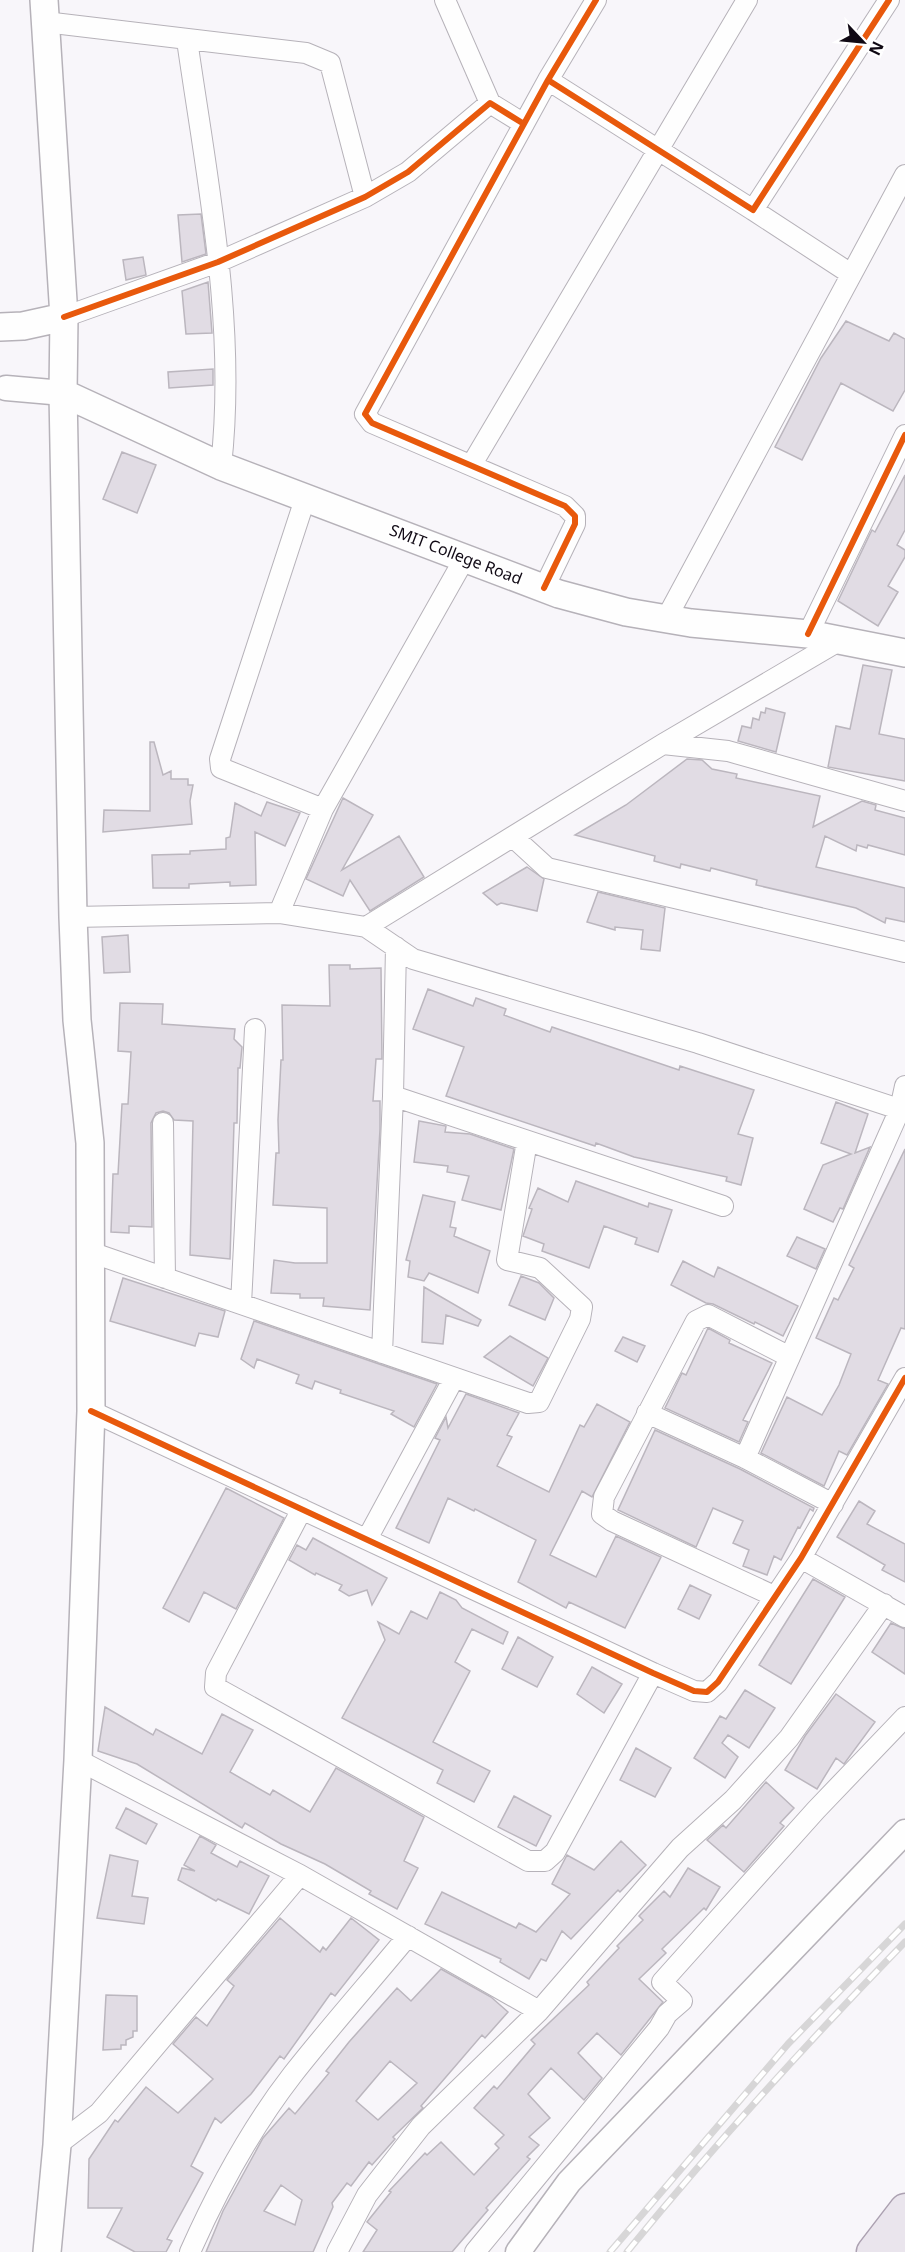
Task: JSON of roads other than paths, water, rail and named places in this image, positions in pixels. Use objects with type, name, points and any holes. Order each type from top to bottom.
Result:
[{"type":"main road","points":[[44,11],[64,317],[63,393],[73,917],[77,1020],[90,1143],[91,1411],[78,1760],[57,2145],[46,2252]]},
{"type":"main road","points":[[0,327],[23,326],[64,317]]},
{"type":"main road","name":"SMIT College Road","points":[[63,393],[221,466],[305,499],[466,556],[544,588],[626,612],[666,619],[808,634],[905,653]]},
{"type":"main road","points":[[872,2252],[905,2210]]},
{"type":"main road","points":[[899,2252],[905,2244]]},
{"type":"street","points":[[445,0],[490,103],[524,124]]},
{"type":"street","points":[[544,588],[569,541],[575,524],[575,516],[566,506],[372,423],[365,414],[369,402],[548,80],[596,0]]},
{"type":"street","points":[[472,464],[747,0]]},
{"type":"street","points":[[753,210],[889,0]]},
{"type":"street","points":[[44,11],[187,40],[306,53],[330,63],[365,197]]},
{"type":"street","points":[[187,40],[219,262],[227,369],[226,418],[221,466]]},
{"type":"street","points":[[548,80],[851,274]]},
{"type":"street","points":[[64,317],[219,262],[365,197],[408,172],[490,103]]},
{"type":"street","points":[[666,619],[905,175]]},
{"type":"street","points":[[6,388],[63,393]]},
{"type":"street","points":[[808,634],[898,465],[905,435]]},
{"type":"street","points":[[305,499],[220,759],[221,768],[323,809]]},
{"type":"street","points":[[279,913],[323,809],[466,556]]},
{"type":"street","points":[[366,927],[663,744],[842,639]]},
{"type":"street","points":[[663,744],[728,752],[905,801]]},
{"type":"street","points":[[513,837],[547,868],[905,952]]},
{"type":"street","points":[[73,917],[279,913],[366,927],[413,959],[698,1043],[903,1110]]},
{"type":"street","points":[[382,1353],[393,1096],[396,947]]},
{"type":"street","points":[[241,1304],[255,1029]]},
{"type":"street","points":[[745,1458],[903,1110],[905,1086]]},
{"type":"street","points":[[393,1096],[723,1206]]},
{"type":"street","points":[[163,1123],[165,1278]]},
{"type":"street","points":[[90,1252],[528,1403],[539,1402],[545,1394],[580,1319],[582,1306],[540,1268],[507,1260],[527,1141]]},
{"type":"street","points":[[774,1596],[612,1521],[602,1514],[604,1497],[696,1321],[701,1316],[708,1315],[790,1357]]},
{"type":"street","points":[[367,1539],[454,1378]]},
{"type":"street","points":[[91,1411],[653,1673],[694,1691],[707,1692],[718,1682],[801,1558],[905,1378]]},
{"type":"street","points":[[647,1413],[745,1458],[833,1504]]},
{"type":"street","points":[[303,1509],[216,1673],[215,1687],[528,1861],[545,1861],[555,1852],[653,1673]]},
{"type":"street","points":[[801,1558],[905,1617]]},
{"type":"street","points":[[337,2252],[367,2195],[421,2126],[539,2011],[680,1848],[733,1800],[789,1738],[884,1604]]},
{"type":"street","points":[[475,2252],[659,2028],[667,2014],[682,2001],[662,1982],[816,1810],[905,1717]]},
{"type":"street","points":[[78,1760],[300,1875],[539,2011]]},
{"type":"street","points":[[518,2252],[569,2182],[905,1832]]},
{"type":"street","points":[[57,2145],[99,2113],[300,1875]]},
{"type":"street","points":[[190,2252],[213,2199],[292,2075],[408,1936]]},
{"type":"railway","points":[[610,2252],[788,2044],[905,1924]]},
{"type":"railway","points":[[627,2252],[763,2094],[905,1942]]}]
